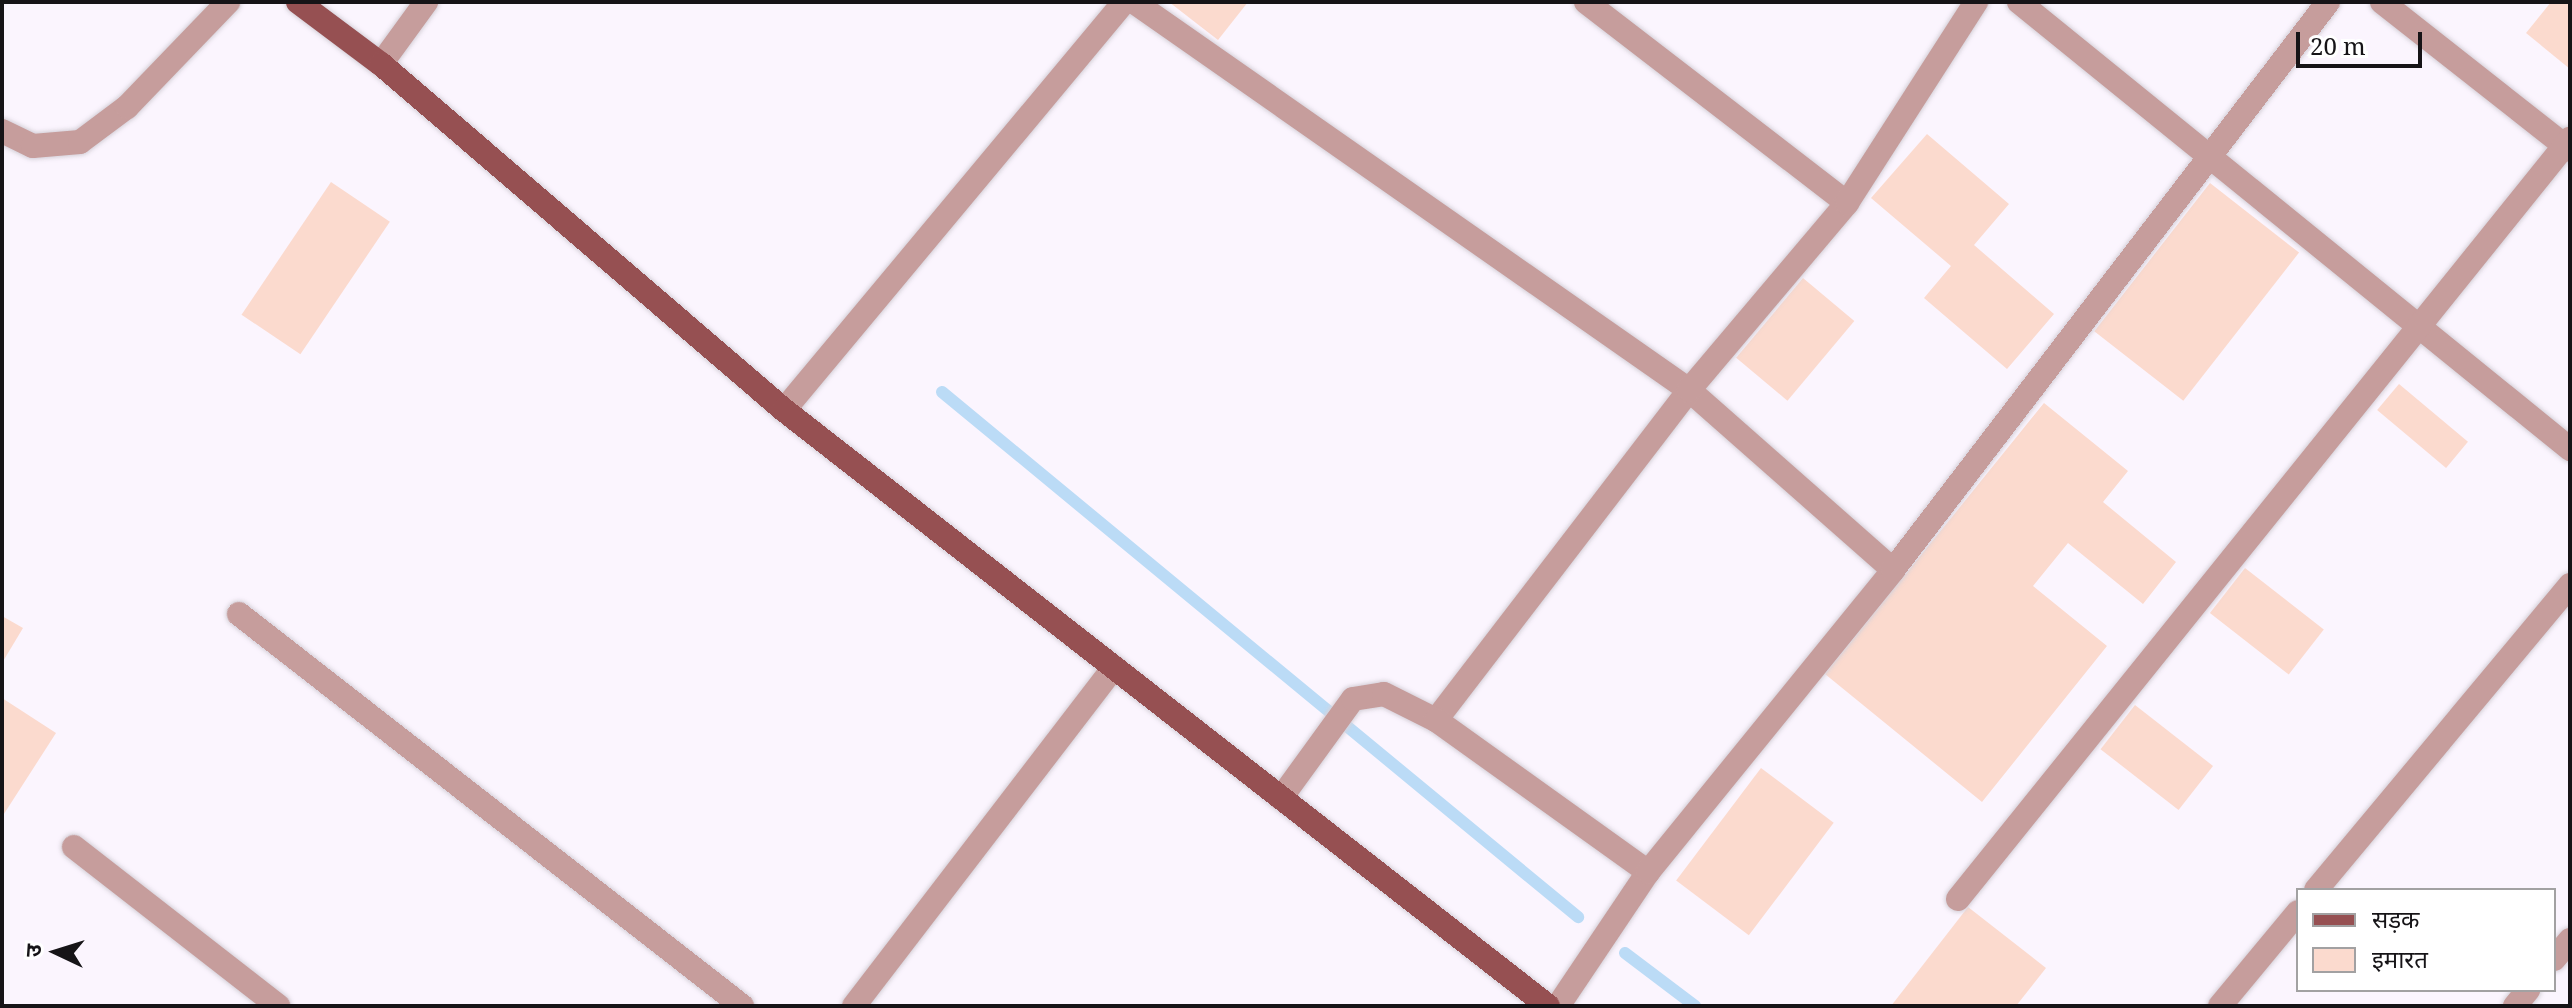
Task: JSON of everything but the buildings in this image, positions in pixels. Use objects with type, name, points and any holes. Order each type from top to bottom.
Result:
[{"type":"main road","points":[[298,2],[381,64],[784,410],[1548,1006]]},
{"type":"street","points":[[2,131],[33,146],[80,142],[127,107],[228,2]]},
{"type":"street","points":[[381,64],[426,2]]},
{"type":"street","points":[[784,410],[1124,2]]},
{"type":"street","points":[[1134,2],[1689,390],[1893,570]]},
{"type":"street","points":[[1586,2],[1847,203]]},
{"type":"street","points":[[1436,720],[1689,390],[1847,203],[1976,2]]},
{"type":"street","points":[[2019,2],[2570,449]]},
{"type":"street","points":[[1558,1006],[1648,872],[1893,570],[2328,2]]},
{"type":"street","points":[[1958,899],[2568,145],[2382,2]]},
{"type":"street","points":[[2318,888],[2570,585]]},
{"type":"street","points":[[239,614],[742,1006]]},
{"type":"street","points":[[854,1006],[1114,667]]},
{"type":"street","points":[[1281,798],[1347,705],[1373,692],[1436,720],[1648,872]]},
{"type":"street","points":[[74,847],[278,1006]]},
{"type":"street","points":[[2220,1006],[2296,914]]},
{"type":"street","points":[[2556,957],[2570,940]]},
{"type":"waterway","points":[[942,392],[1578,917]]},
{"type":"waterway","points":[[1625,953],[1695,1006]]}]
